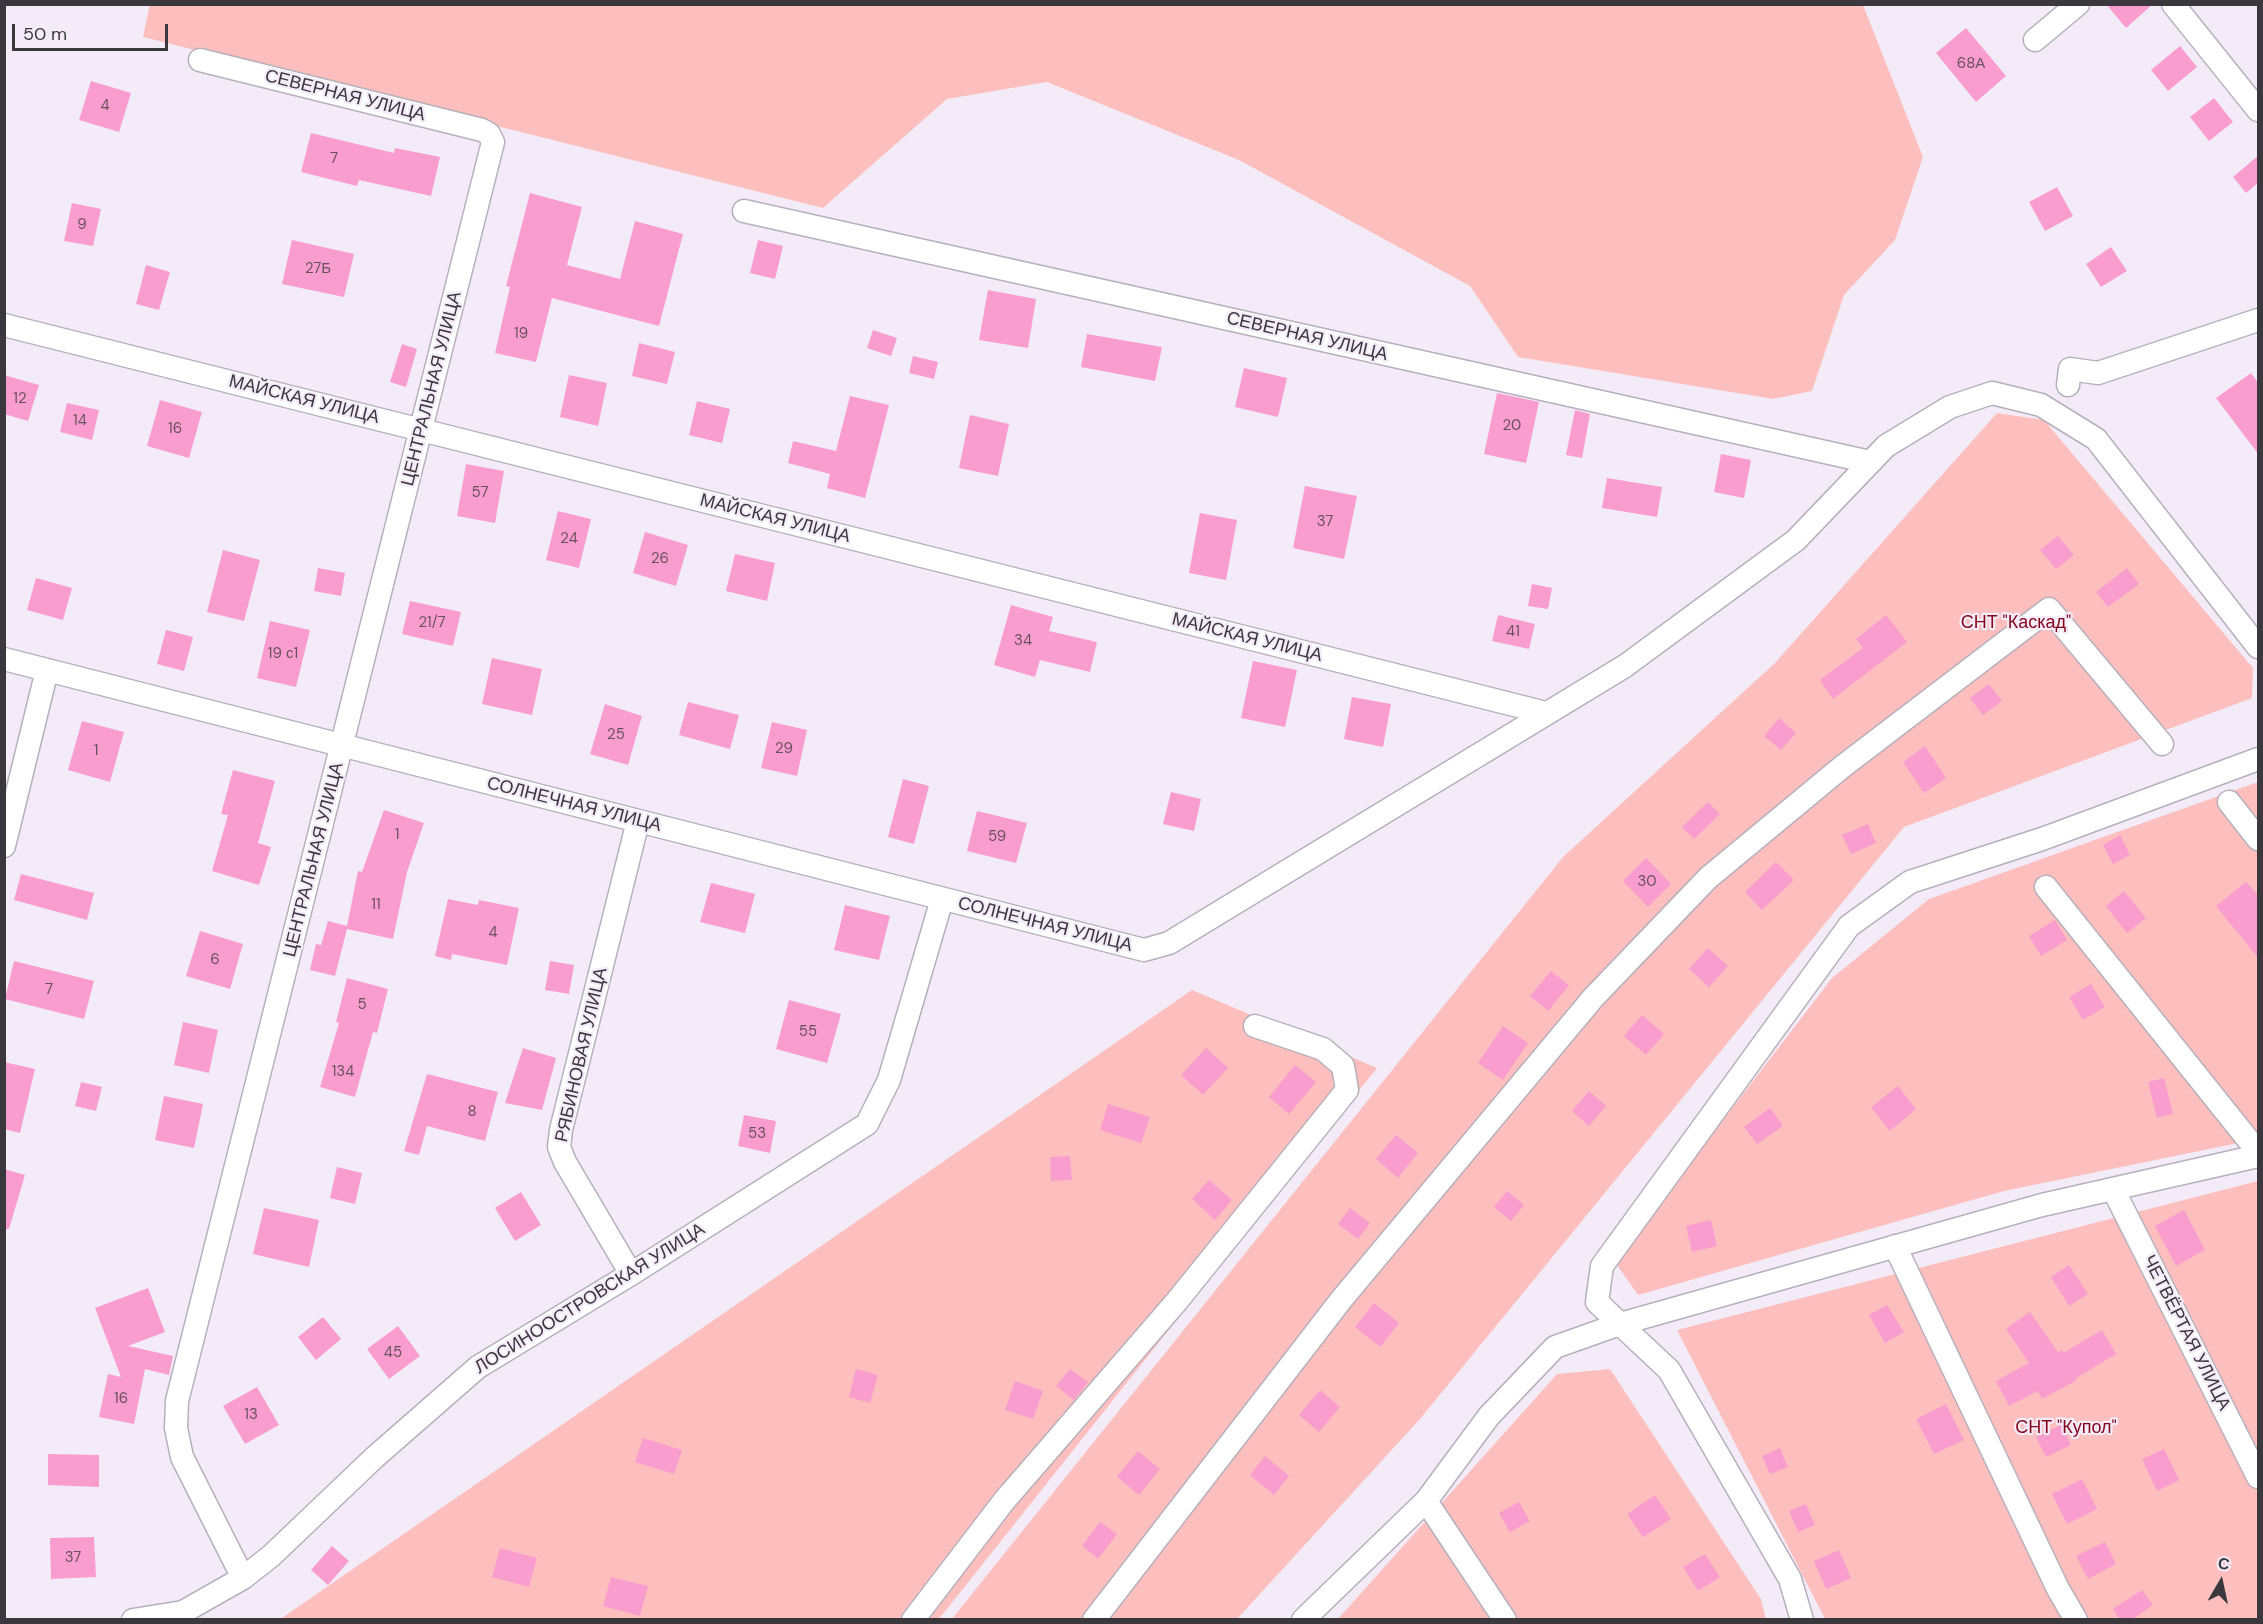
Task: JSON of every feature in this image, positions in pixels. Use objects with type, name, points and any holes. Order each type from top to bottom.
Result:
[{"type":"street","points":[[2035,40],[2079,4]]},
{"type":"street","points":[[2172,4],[2259,110]]},
{"type":"street","name":"СЕВЕРНАЯ УЛИЦА","points":[[200,60],[482,130],[489,134]]},
{"type":"street","name":"ЦЕНТРАЛЬНАЯ УЛИЦА","points":[[243,1578],[182,1457],[176,1428],[177,1401],[492,150],[493,142],[489,134]]},
{"type":"street","name":"СЕВЕРНАЯ УЛИЦА","points":[[744,211],[1870,462]]},
{"type":"street","points":[[2068,385],[2070,369],[2097,373],[2259,320]]},
{"type":"street","name":"МАЙСКАЯ УЛИЦА","points":[[4,325],[1546,714]]},
{"type":"street","points":[[1546,714],[1625,666],[1796,540],[1886,446],[1950,407],[1992,393],[2041,405],[2096,440],[2259,647]]},
{"type":"street","points":[[1094,1620],[1341,1300],[1593,998],[1708,878],[1842,767],[2049,609],[2162,744]]},
{"type":"street","name":"СОЛНЕЧНАЯ УЛИЦА","points":[[4,659],[1144,950],[1169,943],[1546,714]]},
{"type":"street","points":[[4,846],[47,670]]},
{"type":"street","points":[[1802,1620],[1790,1579],[1670,1370],[1597,1302],[1602,1266],[1849,926],[1910,882],[2042,839],[2253,761],[2259,740]]},
{"type":"street","points":[[2229,802],[2259,839]]},
{"type":"street","name":"РЯБИНОВАЯ УЛИЦА","points":[[631,1274],[565,1162],[559,1147],[561,1130],[638,821]]},
{"type":"street","points":[[1303,1620],[1426,1501],[1489,1416],[1555,1347],[1620,1323],[2042,1205],[2259,1154],[2046,887]]},
{"type":"street","name":"ЛОСИНООСТРОВСКАЯ УЛИЦА","points":[[133,1620],[183,1612],[243,1578],[271,1556],[375,1457],[478,1367],[631,1274],[867,1124],[889,1080],[942,899]]},
{"type":"street","points":[[913,1620],[1004,1501],[1177,1301],[1347,1090],[1343,1066],[1323,1049],[1255,1026]]},
{"type":"street","name":"ЧЕТВЁРТАЯ УЛИЦА","points":[[2113,1189],[2259,1477]]},
{"type":"street","points":[[1895,1246],[2058,1589],[2076,1620]]},
{"type":"street","points":[[1426,1501],[1505,1620]]},
{"type":"green space","points":[[150,4],[1863,5],[1923,157],[1895,240],[1844,295],[1812,391],[1773,399],[1518,357],[1470,286],[1239,160],[1047,82],[947,99],[823,208],[143,37]]},
{"type":"green space","name":"СНТ \"Каскад\"","points":[[1997,413],[2044,420],[2253,668],[2252,698],[1904,827],[1420,1419],[1237,1619],[951,1620],[1563,857],[1775,663]]},
{"type":"green space","points":[[2258,782],[2258,1139],[2004,1191],[1638,1295],[1617,1265],[1707,1141],[1832,978],[1929,899]]},
{"type":"green space","points":[[1192,990],[1377,1068],[939,1619],[279,1620]]},
{"type":"green space","name":"СНТ \"Купол\"","points":[[2258,1181],[2258,1619],[1825,1619],[1677,1330]]},
{"type":"green space","points":[[1610,1369],[1761,1599],[1766,1619],[1337,1620],[1557,1374]]},
{"type":"building","points":[[2106,4],[2153,4],[2126,28]]},
{"type":"building","points":[[1966,28],[2006,76],[1976,102],[1936,53]]},
{"type":"building","points":[[2180,46],[2197,67],[2168,91],[2151,70]]},
{"type":"building","points":[[91,81],[131,93],[119,132],[79,120]]},
{"type":"building","points":[[2214,98],[2233,122],[2209,141],[2190,117]]},
{"type":"building","points":[[311,133],[394,153],[395,148],[440,157],[431,196],[359,180],[357,186],[301,172]]},
{"type":"building","points":[[2259,155],[2259,182],[2246,193],[2233,177]]},
{"type":"building","points":[[2057,187],[2073,216],[2045,231],[2029,202]]},
{"type":"building","points":[[530,193],[582,207],[567,265],[620,279],[635,221],[683,234],[659,326],[552,298],[536,362],[495,353],[510,287],[506,286]]},
{"type":"building","points":[[72,203],[101,209],[93,246],[64,241]]},
{"type":"building","points":[[292,240],[354,254],[344,297],[282,284]]},
{"type":"building","points":[[758,240],[783,246],[775,279],[750,273]]},
{"type":"building","points":[[2111,247],[2127,271],[2101,287],[2086,264]]},
{"type":"building","points":[[146,265],[170,272],[159,310],[136,304]]},
{"type":"building","points":[[988,290],[1036,299],[1028,348],[979,340]]},
{"type":"building","points":[[873,330],[897,338],[891,356],[867,348]]},
{"type":"building","points":[[1087,334],[1162,347],[1155,381],[1081,367]]},
{"type":"building","points":[[639,343],[675,352],[667,384],[632,376]]},
{"type":"building","points":[[402,344],[417,349],[406,387],[390,382]]},
{"type":"building","points":[[913,356],[938,362],[934,379],[909,373]]},
{"type":"building","points":[[1244,368],[1287,378],[1278,417],[1235,407]]},
{"type":"building","points":[[2251,373],[2259,384],[2259,455],[2216,398]]},
{"type":"building","points":[[4,375],[39,385],[28,421],[4,414]]},
{"type":"building","points":[[569,375],[607,383],[598,426],[560,417]]},
{"type":"building","points":[[1497,393],[1539,402],[1526,463],[1484,454]]},
{"type":"building","points":[[850,396],[889,405],[865,498],[827,488],[830,474],[788,463],[793,441],[836,451]]},
{"type":"building","points":[[160,400],[202,412],[189,458],[147,446]]},
{"type":"building","points":[[697,401],[730,409],[722,443],[689,435]]},
{"type":"building","points":[[67,403],[99,410],[92,440],[60,432]]},
{"type":"building","points":[[1575,410],[1590,414],[1582,458],[1566,455]]},
{"type":"building","points":[[970,415],[1009,424],[998,476],[959,468]]},
{"type":"building","points":[[1721,454],[1751,460],[1744,498],[1714,492]]},
{"type":"building","points":[[466,464],[504,471],[495,523],[457,516]]},
{"type":"building","points":[[1607,478],[1662,487],[1657,517],[1602,508]]},
{"type":"building","points":[[1305,486],[1357,496],[1344,559],[1293,548]]},
{"type":"building","points":[[558,511],[591,519],[579,568],[546,560]]},
{"type":"building","points":[[1200,513],[1237,520],[1226,580],[1189,573]]},
{"type":"building","points":[[645,532],[688,545],[676,586],[633,573]]},
{"type":"building","points":[[2058,536],[2074,555],[2056,569],[2040,550]]},
{"type":"building","points":[[223,550],[260,560],[244,621],[207,612]]},
{"type":"building","points":[[735,554],[775,563],[767,601],[726,591]]},
{"type":"building","points":[[318,568],[345,573],[341,596],[314,591]]},
{"type":"building","points":[[2127,568],[2139,584],[2108,607],[2096,592]]},
{"type":"building","points":[[36,578],[72,588],[63,620],[27,610]]},
{"type":"building","points":[[1532,584],[1552,588],[1548,609],[1528,606]]},
{"type":"building","points":[[410,601],[461,612],[453,646],[402,634]]},
{"type":"building","points":[[1011,605],[1053,617],[1049,631],[1097,642],[1090,672],[1040,660],[1035,677],[994,665]]},
{"type":"building","points":[[1498,615],[1535,624],[1529,649],[1492,641]]},
{"type":"building","points":[[1886,615],[1907,642],[1833,699],[1820,680],[1863,648],[1856,639]]},
{"type":"building","points":[[270,621],[310,630],[296,687],[257,678]]},
{"type":"building","points":[[166,630],[193,637],[184,671],[157,664]]},
{"type":"building","points":[[492,658],[542,669],[532,715],[482,704]]},
{"type":"building","points":[[1253,661],[1297,670],[1285,727],[1241,718]]},
{"type":"building","points":[[1989,684],[2002,701],[1983,715],[1970,698]]},
{"type":"building","points":[[1352,697],[1391,704],[1383,747],[1344,739]]},
{"type":"building","points":[[688,702],[739,715],[730,749],[679,735]]},
{"type":"building","points":[[605,704],[642,716],[628,765],[590,754]]},
{"type":"building","points":[[1779,718],[1796,733],[1781,750],[1764,736]]},
{"type":"building","points":[[82,721],[124,732],[110,782],[68,770]]},
{"type":"building","points":[[772,722],[807,730],[797,776],[761,768]]},
{"type":"building","points":[[1925,746],[1946,778],[1924,793],[1903,762]]},
{"type":"building","points":[[233,770],[275,781],[258,843],[271,847],[259,885],[212,871],[228,815],[221,814]]},
{"type":"building","points":[[903,779],[929,786],[914,844],[888,837]]},
{"type":"building","points":[[1171,792],[1201,799],[1194,831],[1163,824]]},
{"type":"building","points":[[1708,802],[1720,814],[1694,839],[1682,827]]},
{"type":"building","points":[[384,810],[424,823],[407,872],[393,939],[347,929],[335,976],[310,970],[316,944],[321,945],[328,921],[347,926],[358,871],[362,872]]},
{"type":"building","points":[[977,811],[1027,823],[1016,863],[967,851]]},
{"type":"building","points":[[1868,824],[1876,843],[1851,854],[1842,835]]},
{"type":"building","points":[[2120,835],[2130,855],[2113,864],[2103,845]]},
{"type":"building","points":[[1646,858],[1671,884],[1648,907],[1623,881]]},
{"type":"building","points":[[1776,862],[1794,880],[1762,910],[1745,892]]},
{"type":"building","points":[[21,874],[94,893],[87,920],[14,900]]},
{"type":"building","points":[[2246,882],[2259,896],[2259,959],[2216,906]]},
{"type":"building","points":[[711,883],[755,894],[745,933],[700,922]]},
{"type":"building","points":[[2124,891],[2146,918],[2127,933],[2106,906]]},
{"type":"building","points":[[448,899],[478,905],[479,900],[519,908],[507,965],[452,954],[451,960],[435,956]]},
{"type":"building","points":[[845,905],[890,916],[879,960],[834,950]]},
{"type":"building","points":[[2055,920],[2067,940],[2041,956],[2029,936]]},
{"type":"building","points":[[200,931],[243,944],[230,989],[186,976]]},
{"type":"building","points":[[1708,948],[1728,966],[1709,987],[1689,969]]},
{"type":"building","points":[[14,961],[94,981],[84,1019],[5,999]]},
{"type":"building","points":[[550,961],[574,965],[569,994],[545,990]]},
{"type":"building","points":[[1551,971],[1569,985],[1548,1011],[1530,996]]},
{"type":"building","points":[[347,978],[388,989],[377,1033],[373,1032],[355,1097],[320,1087],[339,1023],[336,1022]]},
{"type":"building","points":[[2091,984],[2105,1007],[2083,1020],[2069,997]]},
{"type":"building","points":[[789,1000],[841,1014],[827,1063],[776,1049]]},
{"type":"building","points":[[1642,1015],[1664,1034],[1646,1055],[1624,1036]]},
{"type":"building","points":[[183,1022],[218,1030],[209,1073],[174,1065]]},
{"type":"building","points":[[1503,1026],[1528,1043],[1503,1080],[1478,1063]]},
{"type":"building","points":[[523,1048],[556,1058],[542,1110],[505,1103]]},
{"type":"building","points":[[1206,1048],[1228,1068],[1203,1095],[1181,1075]]},
{"type":"building","points":[[4,1062],[35,1069],[20,1133],[4,1129]]},
{"type":"building","points":[[1295,1065],[1316,1082],[1289,1114],[1269,1097]]},
{"type":"building","points":[[427,1074],[498,1092],[485,1141],[427,1126],[419,1155],[404,1151]]},
{"type":"building","points":[[2164,1078],[2173,1114],[2157,1118],[2148,1082]]},
{"type":"building","points":[[81,1082],[102,1087],[96,1111],[75,1106]]},
{"type":"building","points":[[1898,1086],[1916,1109],[1890,1131],[1871,1107]]},
{"type":"building","points":[[1589,1091],[1606,1106],[1589,1126],[1572,1111]]},
{"type":"building","points":[[164,1096],[203,1104],[194,1148],[155,1140]]},
{"type":"building","points":[[1108,1104],[1150,1117],[1141,1143],[1100,1130]]},
{"type":"building","points":[[1770,1108],[1783,1126],[1757,1144],[1744,1127]]},
{"type":"building","points":[[744,1115],[776,1121],[770,1153],[738,1146]]},
{"type":"building","points":[[1396,1135],[1418,1153],[1398,1178],[1376,1159]]},
{"type":"building","points":[[1070,1156],[1072,1180],[1051,1181],[1050,1157]]},
{"type":"building","points":[[337,1167],[362,1173],[355,1204],[330,1198]]},
{"type":"building","points":[[4,1169],[25,1175],[9,1229],[4,1229]]},
{"type":"building","points":[[1209,1180],[1232,1200],[1215,1220],[1192,1199]]},
{"type":"building","points":[[1507,1191],[1524,1205],[1511,1221],[1494,1207]]},
{"type":"building","points":[[521,1192],[541,1225],[515,1241],[495,1208]]},
{"type":"building","points":[[264,1208],[319,1220],[309,1267],[253,1254]]},
{"type":"building","points":[[1350,1208],[1370,1223],[1358,1239],[1338,1224]]},
{"type":"building","points":[[2184,1210],[2205,1250],[2176,1266],[2155,1226]]},
{"type":"building","points":[[1711,1220],[1717,1246],[1692,1252],[1686,1226]]},
{"type":"building","points":[[2069,1265],[2088,1294],[2069,1306],[2051,1277]]},
{"type":"building","points":[[148,1288],[165,1332],[128,1346],[173,1356],[169,1375],[145,1369],[134,1424],[99,1417],[108,1374],[121,1377],[95,1308]]},
{"type":"building","points":[[1374,1303],[1399,1323],[1380,1347],[1355,1327]]},
{"type":"building","points":[[1887,1305],[1904,1332],[1885,1343],[1869,1315]]},
{"type":"building","points":[[2030,1312],[2058,1352],[2062,1350],[2063,1353],[2102,1330],[2116,1354],[2076,1378],[2077,1380],[2042,1399],[2038,1391],[2009,1406],[1996,1381],[2029,1363],[2006,1329]]},
{"type":"building","points":[[323,1317],[341,1339],[316,1360],[298,1337]]},
{"type":"building","points":[[398,1326],[420,1356],[389,1379],[367,1349]]},
{"type":"building","points":[[856,1369],[878,1375],[870,1403],[849,1397]]},
{"type":"building","points":[[1070,1369],[1088,1382],[1074,1400],[1056,1386]]},
{"type":"building","points":[[1015,1381],[1043,1391],[1033,1419],[1005,1410]]},
{"type":"building","points":[[257,1387],[279,1425],[245,1444],[223,1406]]},
{"type":"building","points":[[1320,1390],[1340,1407],[1319,1432],[1299,1415]]},
{"type":"building","points":[[1946,1404],[1964,1440],[1934,1454],[1916,1419]]},
{"type":"building","points":[[2061,1425],[2071,1445],[2046,1457],[2036,1437]]},
{"type":"building","points":[[643,1438],[682,1450],[674,1474],[635,1462]]},
{"type":"building","points":[[1780,1448],[1788,1467],[1770,1474],[1762,1456]]},
{"type":"building","points":[[2164,1449],[2179,1480],[2157,1491],[2142,1459]]},
{"type":"building","points":[[1138,1451],[1160,1469],[1139,1495],[1117,1477]]},
{"type":"building","points":[[48,1454],[99,1455],[99,1487],[48,1485]]},
{"type":"building","points":[[1265,1456],[1289,1476],[1274,1495],[1250,1475]]},
{"type":"building","points":[[2082,1479],[2097,1509],[2067,1524],[2052,1494]]},
{"type":"building","points":[[1655,1495],[1671,1519],[1643,1537],[1627,1514]]},
{"type":"building","points":[[1519,1502],[1530,1521],[1510,1532],[1499,1513]]},
{"type":"building","points":[[1806,1504],[1815,1525],[1798,1532],[1789,1511]]},
{"type":"building","points":[[1100,1522],[1117,1534],[1098,1559],[1082,1546]]},
{"type":"building","points":[[94,1537],[96,1577],[51,1579],[50,1538]]},
{"type":"building","points":[[2105,1542],[2116,1564],[2088,1579],[2076,1556]]},
{"type":"building","points":[[332,1546],[349,1561],[328,1585],[311,1570]]},
{"type":"building","points":[[500,1548],[537,1558],[529,1587],[492,1577]]},
{"type":"building","points":[[1839,1550],[1851,1578],[1826,1589],[1814,1561]]},
{"type":"building","points":[[1705,1554],[1720,1577],[1698,1591],[1683,1567]]},
{"type":"building","points":[[611,1577],[648,1586],[640,1616],[603,1606]]},
{"type":"building","points":[[2142,1590],[2153,1605],[2131,1620],[2120,1620],[2113,1609]]}]
